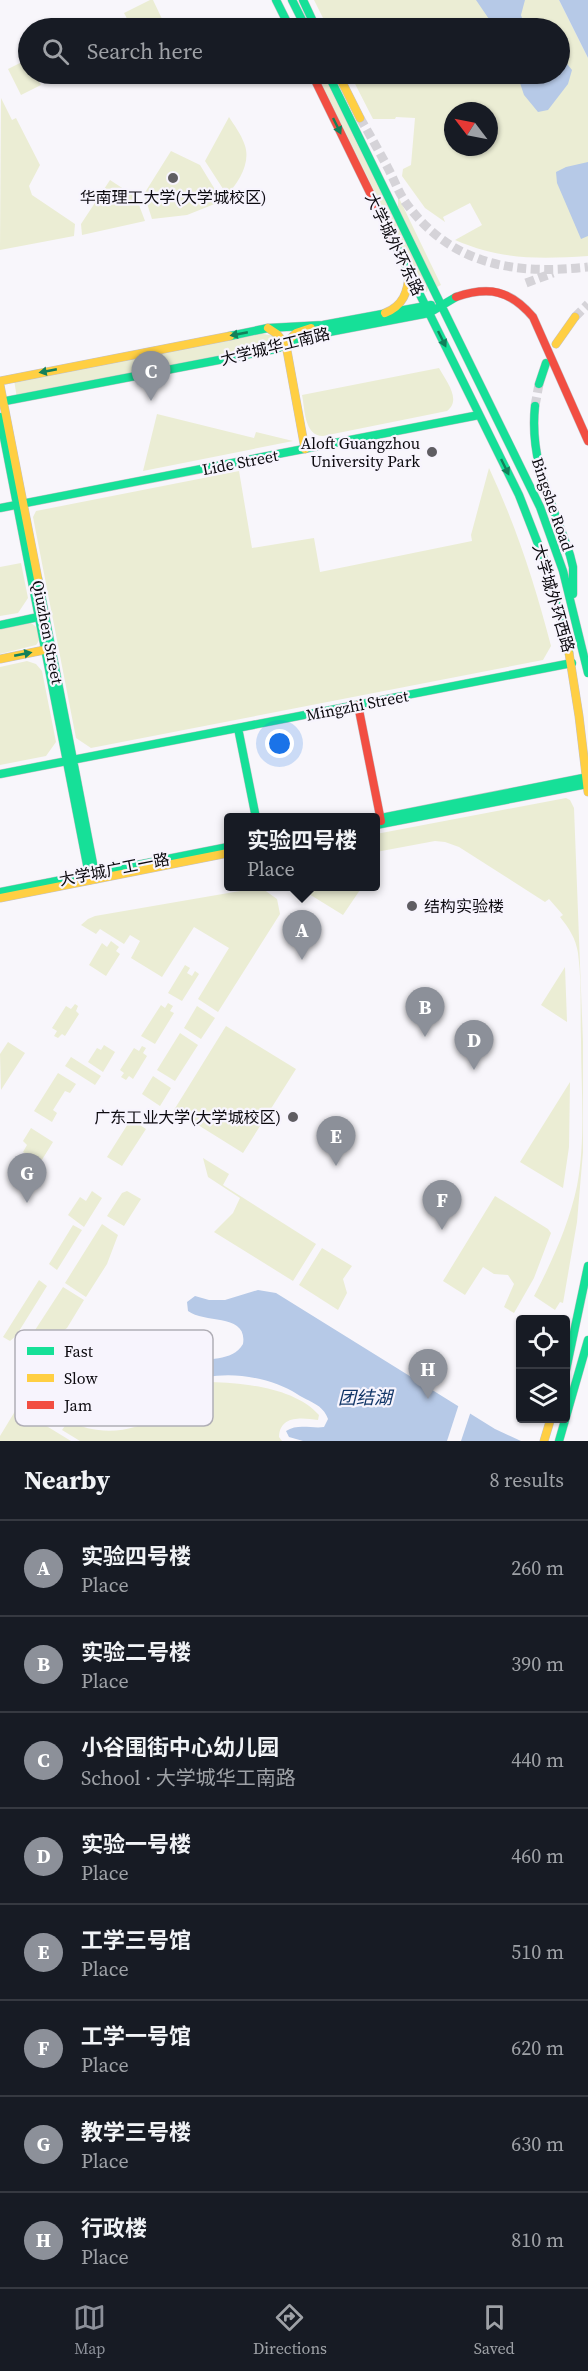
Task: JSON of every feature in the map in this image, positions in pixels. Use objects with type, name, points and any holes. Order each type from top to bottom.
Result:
[{"type":"main road","points":[[276,0],[285,18]]},
{"type":"main road","points":[[292,0],[301,18]]},
{"type":"main road","points":[[303,0],[311,18]]},
{"type":"main road","name":"大学城外环东路","points":[[317,84],[479,415]]},
{"type":"main road","name":"大学城外环东路","points":[[333,84],[494,410]]},
{"type":"main road","points":[[343,84],[360,118]]},
{"type":"main road","points":[[385,313],[396,309],[405,297],[409,280],[408,269]]},
{"type":"main road","name":"大学城华工南路","points":[[2,402],[273,350],[303,338],[427,310],[460,295],[483,289],[506,294],[524,306],[536,321],[588,441]]},
{"type":"main road","name":"大学城华工南路","points":[[0,383],[268,328],[323,325],[385,313],[427,310]]},
{"type":"main road","points":[[556,344],[576,317]]},
{"type":"main road","points":[[286,345],[298,332],[323,325]]},
{"type":"main road","points":[[268,328],[278,334],[286,345],[305,449]]},
{"type":"main road","points":[[539,384],[546,363]]},
{"type":"main road","name":"Qiuzhen Street","points":[[0,383],[20,504],[92,877]]},
{"type":"main road","name":"Bingshe Road","points":[[535,406],[533,440],[537,462],[573,567],[572,603]]},
{"type":"main road","name":"大学城外环西路","points":[[494,410],[540,507],[563,571],[588,673]]},
{"type":"main road","name":"大学城外环西路","points":[[479,415],[519,495],[552,583],[572,663],[586,745],[588,792]]},
{"type":"main road","name":"Lide Street","points":[[0,508],[479,415]]},
{"type":"main road","name":"Qiuzhen Street","points":[[0,417],[20,504]]},
{"type":"main road","points":[[0,625],[42,616]]},
{"type":"main road","points":[[0,659],[48,649]]},
{"type":"main road","name":"Mingzhi Street","points":[[0,774],[572,663]]},
{"type":"main road","points":[[358,705],[377,813]]},
{"type":"main road","points":[[238,728],[254,813]]},
{"type":"main road","points":[[380,821],[588,780]]},
{"type":"main road","name":"大学城广工一路","points":[[0,898],[224,848]]},
{"type":"main road","name":"大学城广工一路","points":[[0,892],[224,855]]},
{"type":"main road","points":[[566,1369],[588,1266]]},
{"type":"main road","points":[[570,1402],[588,1340]]},
{"type":"main road","points":[[544,1441],[550,1423]]},
{"type":"main road","points":[[559,1441],[564,1423]]},
{"type":"green space","points":[[153,0],[162,18],[127,18],[124,13]]},
{"type":"green space","points":[[314,0],[559,0],[568,18],[323,18]]},
{"type":"green space","points":[[570,22],[588,58],[588,256],[520,257],[472,247],[455,240],[482,225],[470,203],[443,217],[445,222],[425,208],[402,176],[403,169],[411,165],[415,118],[396,117],[395,119],[373,119],[355,84],[570,84]]},
{"type":"green space","points":[[18,64],[18,84],[41,85],[21,95],[8,69]]},
{"type":"green space","points":[[322,84],[328,84],[428,288],[427,292],[423,290]]},
{"type":"green space","points":[[1,98],[12,120],[16,118],[40,165],[29,186],[32,195],[75,224],[74,236],[0,250]]},
{"type":"green space","points":[[229,117],[243,140],[246,157],[240,178],[227,195],[205,161]]},
{"type":"green space","points":[[171,151],[200,165],[222,201],[187,215],[152,219],[144,194]]},
{"type":"green space","points":[[110,180],[136,197],[145,221],[82,235],[81,224]]},
{"type":"green space","points":[[398,196],[441,285],[437,287],[398,207]]},
{"type":"green space","points":[[257,333],[275,336],[277,343],[273,347],[17,398],[14,380]]},
{"type":"green space","points":[[439,368],[453,396],[451,407],[447,411],[323,436],[312,432],[306,421],[302,395]]},
{"type":"green space","points":[[157,414],[254,438],[256,432],[293,441],[143,471]]},
{"type":"green space","points":[[489,468],[516,533],[545,623],[551,646],[543,660],[91,748],[76,738],[33,517],[36,511],[239,471],[252,548],[314,538],[320,572],[472,541],[471,535]]},
{"type":"green space","points":[[21,563],[28,598],[18,613],[0,616],[0,567]]},
{"type":"green space","points":[[28,622],[39,632],[36,645],[0,654],[0,628]]},
{"type":"green space","points":[[27,661],[36,664],[42,671],[56,742],[46,756],[0,765],[0,667]]},
{"type":"green space","points":[[566,798],[570,800],[574,808],[583,1042],[583,1152],[577,1222],[563,1303],[560,1302],[555,1310],[534,1296],[565,1229],[574,1200],[580,1168],[582,1113],[580,986],[576,943],[560,917],[563,915],[549,899],[545,902],[459,847],[435,841],[380,851],[380,833]]},
{"type":"green space","points":[[241,891],[266,891],[277,899],[280,914],[218,1012],[198,999],[229,948],[194,927],[162,977],[131,958],[140,941],[130,935],[124,944],[100,929],[96,934],[81,925],[95,916]]},
{"type":"green space","points":[[311,891],[359,891],[343,915],[309,894]]},
{"type":"green space","points":[[111,941],[119,947],[116,951],[120,954],[106,976],[89,965],[102,943],[107,947]]},
{"type":"green space","points":[[185,965],[190,968],[187,973],[192,976],[195,971],[199,974],[182,1001],[168,993]]},
{"type":"green space","points":[[565,967],[567,1021],[567,1022],[541,1005]]},
{"type":"green space","points":[[168,1003],[173,1006],[170,1011],[174,1013],[155,1044],[141,1036],[161,1005],[165,1008]]},
{"type":"green space","points":[[75,1004],[78,1006],[76,1011],[79,1014],[65,1036],[62,1034],[58,1038],[54,1036],[57,1031],[52,1028],[66,1006],[71,1009]]},
{"type":"green space","points":[[197,1006],[215,1018],[201,1039],[184,1028]]},
{"type":"green space","points":[[226,1026],[296,1069],[243,1153],[174,1110]]},
{"type":"green space","points":[[180,1033],[198,1045],[175,1081],[157,1070]]},
{"type":"green space","points":[[8,1042],[25,1053],[1,1090],[0,1054]]},
{"type":"green space","points":[[104,1045],[115,1052],[103,1072],[88,1062],[97,1048],[101,1050]]},
{"type":"green space","points":[[142,1046],[146,1048],[143,1053],[147,1056],[133,1079],[129,1076],[126,1080],[121,1077],[124,1073],[120,1070],[134,1048],[139,1051]]},
{"type":"green space","points":[[71,1057],[101,1076],[95,1085],[65,1066]]},
{"type":"green space","points":[[58,1073],[76,1084],[70,1093],[65,1091],[53,1110],[57,1113],[52,1122],[34,1111]]},
{"type":"green space","points":[[153,1076],[171,1088],[160,1106],[142,1094]]},
{"type":"green space","points":[[570,1082],[569,1147],[563,1188],[520,1162]]},
{"type":"green space","points":[[131,1119],[146,1129],[122,1166],[107,1157]]},
{"type":"green space","points":[[31,1128],[53,1142],[40,1163],[23,1152],[27,1145],[23,1141]]},
{"type":"green space","points":[[203,1158],[229,1174],[223,1185],[316,1244],[293,1281],[214,1232],[233,1213],[240,1198],[208,1177]]},
{"type":"green space","points":[[92,1191],[102,1198],[84,1227],[68,1215],[80,1197],[86,1201]]},
{"type":"green space","points":[[127,1191],[141,1199],[124,1226],[107,1216],[122,1193]]},
{"type":"green space","points":[[495,1196],[551,1233],[534,1278],[514,1313],[504,1307],[514,1284],[508,1275],[494,1274],[483,1267],[465,1295],[443,1281]]},
{"type":"green space","points":[[102,1224],[118,1235],[107,1264],[86,1297],[65,1283]]},
{"type":"green space","points":[[73,1225],[82,1230],[57,1270],[49,1264]]},
{"type":"green space","points":[[322,1248],[352,1266],[343,1279],[347,1293],[338,1310],[299,1285]]},
{"type":"green space","points":[[39,1280],[47,1286],[20,1330],[15,1330],[15,1337],[10,1341],[3,1337]]},
{"type":"green space","points":[[63,1287],[84,1300],[64,1330],[35,1330]]},
{"type":"green space","points":[[213,1382],[254,1386],[283,1393],[309,1406],[319,1415],[318,1420],[288,1421],[280,1430],[279,1437],[282,1441],[80,1441],[62,1430],[65,1426],[83,1426],[103,1431],[137,1426],[213,1426]]},
{"type":"green space","points":[[15,1411],[15,1426],[46,1426],[71,1441],[0,1441],[0,1436]]},
{"type":"water","points":[[476,0],[525,0],[522,18],[488,18]]},
{"type":"water","points":[[559,0],[588,0],[588,58],[570,18]]},
{"type":"water","points":[[520,84],[568,84],[548,110],[538,112],[524,95]]},
{"type":"water","points":[[588,162],[588,236],[581,239],[557,183],[556,172]]},
{"type":"water","name":"团结湖","points":[[258,1290],[276,1293],[495,1429],[521,1441],[303,1441],[289,1437],[286,1431],[291,1429],[324,1427],[328,1419],[326,1414],[315,1404],[272,1382],[242,1376],[213,1376],[213,1359],[226,1357],[238,1350],[243,1344],[243,1334],[232,1323],[195,1315],[188,1311],[187,1302],[195,1296],[209,1300],[225,1300]]},
{"type":"pier","points":[[459,1404],[471,1411],[461,1441],[447,1441]]},
{"type":"tunnel","points":[[360,118],[406,203],[424,224],[444,241],[487,262],[511,267],[536,269],[588,267]]},
{"type":"tunnel","points":[[526,283],[553,273]]},
{"type":"tunnel","points":[[575,317],[588,304]]},
{"type":"tunnel","points":[[535,406],[539,384]]},
{"type":"traffic: fast","points":[[276,0],[285,18]]},
{"type":"traffic: fast","points":[[292,0],[301,18]]},
{"type":"traffic: fast","points":[[303,0],[311,18]]},
{"type":"traffic: fast","points":[[333,84],[540,507],[563,571],[588,673]]},
{"type":"traffic: fast","points":[[393,240],[519,495],[547,567],[569,653]]},
{"type":"traffic: fast","points":[[0,402],[276,349],[303,337],[429,313],[456,297]]},
{"type":"traffic: fast","points":[[230,336],[268,328],[323,325],[431,305]]},
{"type":"traffic: fast","points":[[539,384],[546,363]]},
{"type":"traffic: fast","points":[[535,406],[534,426],[539,464],[570,555],[573,567],[573,594]]},
{"type":"traffic: fast","points":[[0,508],[479,415]]},
{"type":"traffic: fast","points":[[0,417],[90,880]]},
{"type":"traffic: fast","points":[[38,579],[96,879]]},
{"type":"traffic: fast","points":[[0,625],[43,616]]},
{"type":"traffic: fast","points":[[0,774],[572,663]]},
{"type":"traffic: fast","points":[[238,728],[255,813]]},
{"type":"traffic: fast","points":[[380,818],[588,777]]},
{"type":"traffic: fast","points":[[380,824],[588,784]]},
{"type":"traffic: fast","points":[[0,892],[224,848]]},
{"type":"traffic: fast","points":[[566,1369],[588,1266]]},
{"type":"traffic: fast","points":[[559,1441],[588,1340]]},
{"type":"traffic: slow","points":[[343,84],[360,118]]},
{"type":"traffic: slow","points":[[385,313],[403,298],[409,274]]},
{"type":"traffic: slow","points":[[556,344],[575,317]]},
{"type":"traffic: slow","points":[[268,328],[277,334],[286,345],[305,449]]},
{"type":"traffic: slow","points":[[286,343],[296,333],[311,328]]},
{"type":"traffic: slow","points":[[0,381],[230,336]]},
{"type":"traffic: slow","points":[[0,385],[38,579]]},
{"type":"traffic: slow","points":[[0,659],[49,649]]},
{"type":"traffic: slow","points":[[569,653],[588,792]]},
{"type":"traffic: slow","points":[[0,898],[224,854]]},
{"type":"traffic: slow","points":[[544,1441],[549,1423]]},
{"type":"traffic: jam","points":[[317,84],[393,240]]},
{"type":"traffic: jam","points":[[456,297],[489,291],[498,293],[516,301],[533,317],[588,441]]},
{"type":"traffic: jam","points":[[358,705],[379,813]]},
{"type":"traffic: jam","points":[[380,816],[381,821]]},
{"type":"place","name":"华南理工大学(大学城校区)","points":[[173,178]]},
{"type":"place","name":"小谷围街中心幼儿园","points":[[151,401]]},
{"type":"place","name":"Aloft Guangzhou University Park","points":[[432,452]]},
{"type":"place","name":"结构实验楼","points":[[412,906]]},
{"type":"place","name":"实验四号楼","points":[[302,960]]},
{"type":"place","name":"实验二号楼","points":[[425,1037]]},
{"type":"place","name":"实验一号楼","points":[[474,1070]]},
{"type":"place","name":"广东工业大学(大学城校区)","points":[[293,1117]]},
{"type":"place","name":"工学三号馆","points":[[336,1166]]},
{"type":"place","name":"教学三号楼","points":[[27,1203]]},
{"type":"place","name":"工学一号馆","points":[[442,1230]]},
{"type":"place","name":"行政楼","points":[[428,1399]]}]
